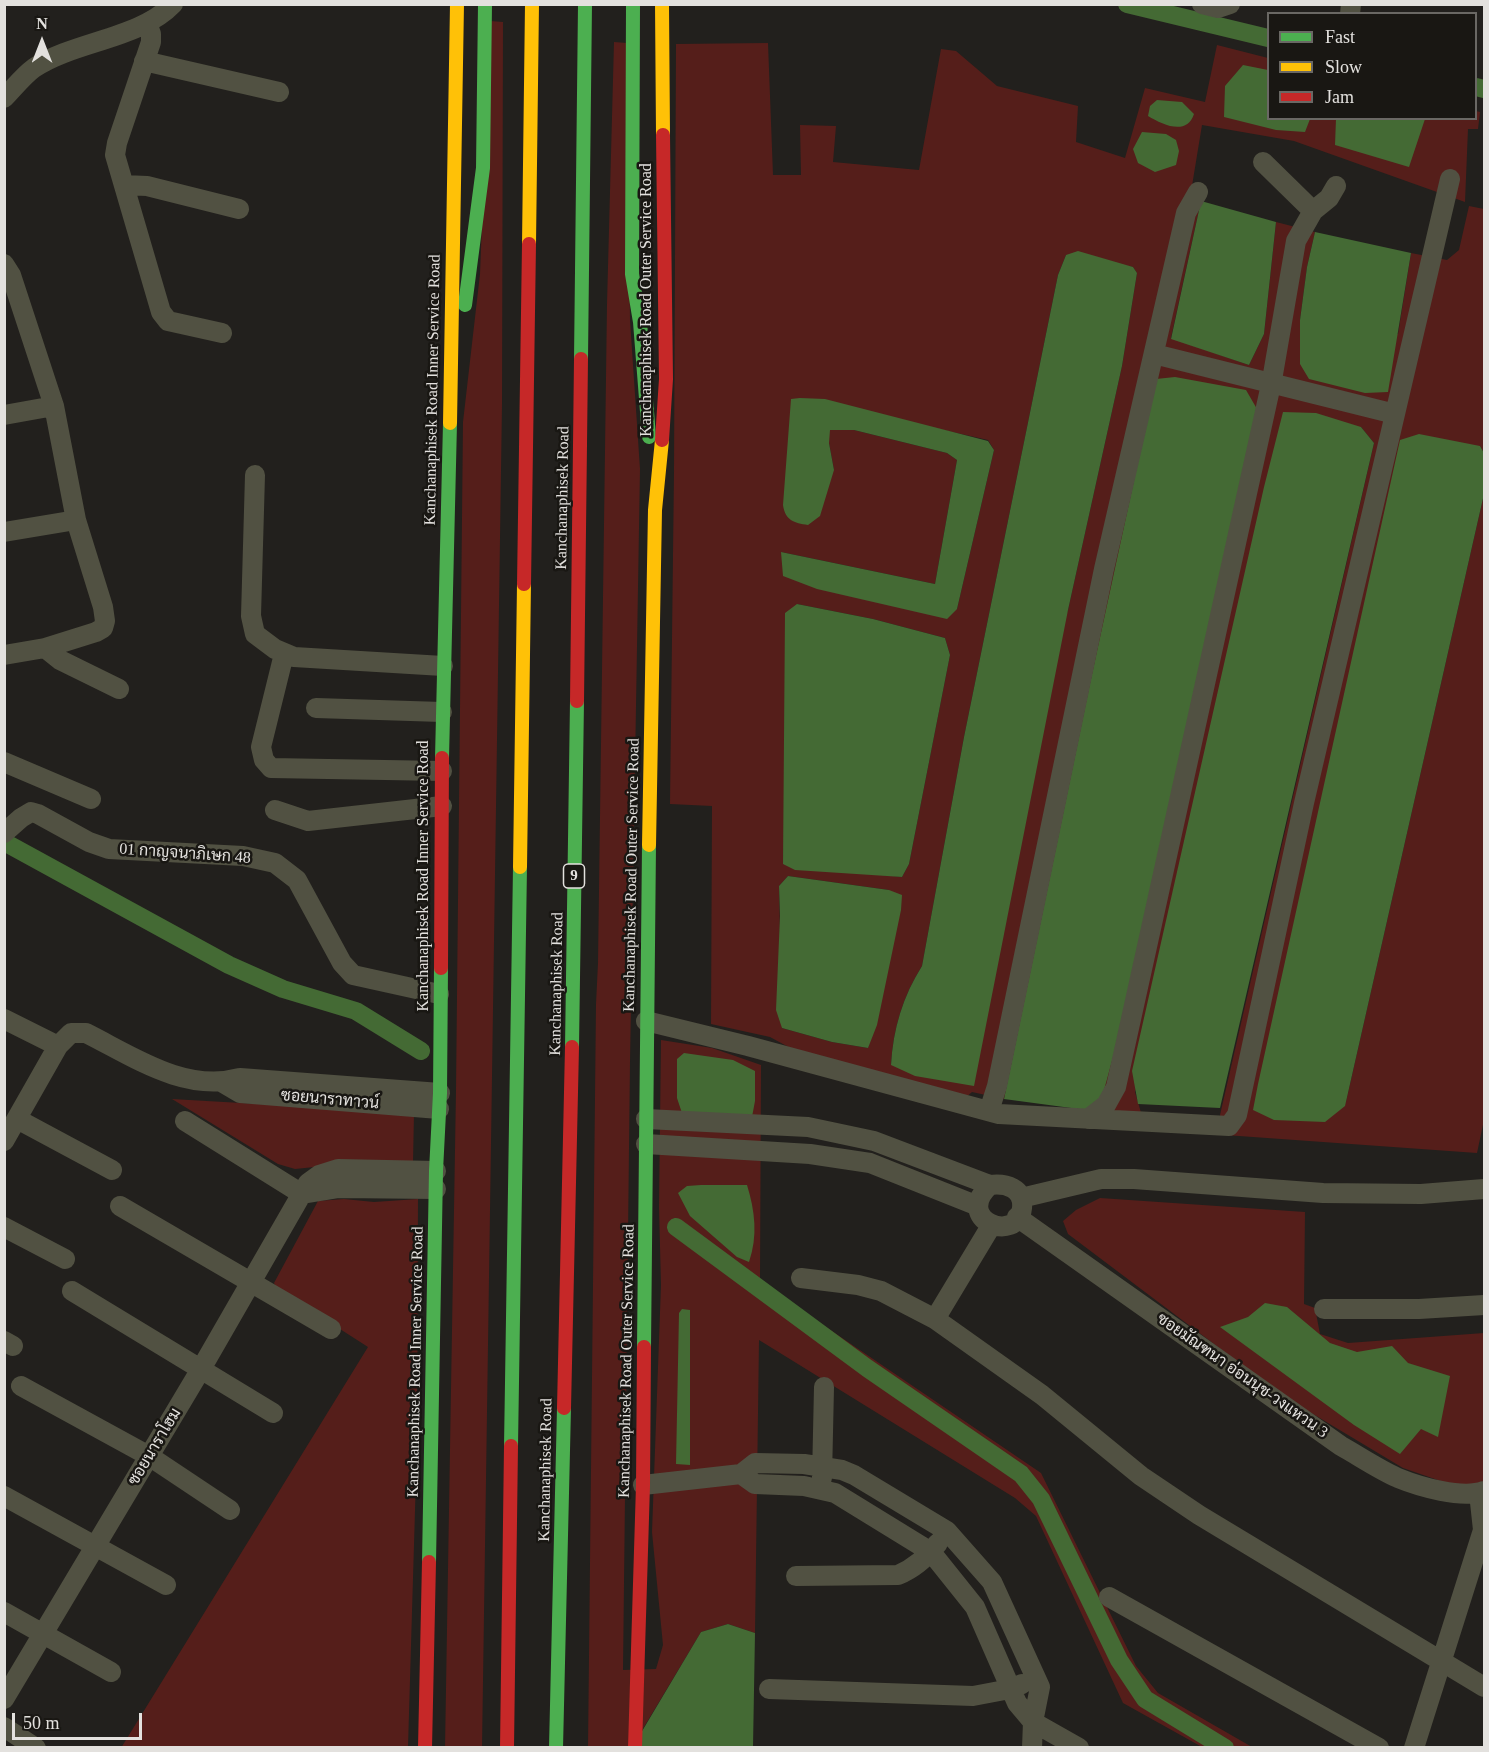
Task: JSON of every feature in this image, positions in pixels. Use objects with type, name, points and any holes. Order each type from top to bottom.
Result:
[{"type":"main road","name":"Kanchanaphisek Road Inner Service Road","points":[[425,1748],[439,1101],[442,712],[451,404],[457,4]]},
{"type":"main road","points":[[451,404],[474,248],[483,168],[485,4]]},
{"type":"main road","points":[[507,1748],[532,4]]},
{"type":"main road","name":"Kanchanaphisek Road","points":[[556,1748],[572,1074],[585,4]]},
{"type":"main road","points":[[633,4],[632,274],[640,322],[655,510]]},
{"type":"main road","name":"Kanchanaphisek Road Outer Service Road","points":[[635,1748],[636,1647],[643,1485],[646,1021],[655,510],[661,462],[666,379],[662,4]]},
{"type":"main road","points":[[632,274],[638,286],[649,290],[665,272]]},
{"type":"street","points":[[4,98],[33,69],[59,55],[147,23],[167,11],[173,4]]},
{"type":"street","points":[[1202,4],[1218,8],[1230,4]]},
{"type":"street","points":[[147,23],[151,42],[115,155],[161,312],[168,321],[222,333]]},
{"type":"street","points":[[144,61],[279,93]]},
{"type":"street","points":[[1263,162],[1313,211]]},
{"type":"street","points":[[646,1021],[748,1046],[999,1114],[1212,1127],[1229,1126],[1237,1115],[1304,803],[1450,179]]},
{"type":"street","points":[[124,185],[147,186],[239,209]]},
{"type":"street","points":[[1088,1119],[1107,1105],[1116,1087],[1271,384],[1296,241],[1313,211],[1329,198],[1336,186]]},
{"type":"street","points":[[989,1111],[997,1086],[1101,581],[1186,213],[1198,192]]},
{"type":"street","points":[[4,264],[10,290],[54,406],[76,520],[103,607],[105,621],[103,628],[96,632],[45,648],[4,655]]},
{"type":"street","points":[[1154,354],[1395,414]]},
{"type":"street","points":[[4,415],[54,406]]},
{"type":"street","points":[[255,475],[252,616],[255,634],[284,654],[294,657],[443,666]]},
{"type":"street","points":[[4,532],[76,520]]},
{"type":"street","points":[[45,648],[60,660],[119,689]]},
{"type":"street","points":[[284,654],[261,747],[264,760],[271,768],[442,771]]},
{"type":"street","points":[[316,708],[442,712]]},
{"type":"street","points":[[4,762],[91,799]]},
{"type":"street","points":[[275,810],[308,822],[442,806]]},
{"type":"street","name":"01 กาญจนาภิเษก 48","points":[[4,833],[31,812],[89,842],[109,849],[243,856],[275,862],[297,880],[342,963],[353,975],[440,994]]},
{"type":"street","points":[[4,1019],[58,1046],[4,1141]]},
{"type":"street","name":"ซอยนาราทาวน์","points":[[58,1046],[71,1033],[86,1033],[171,1075],[200,1082],[224,1083],[240,1093],[439,1101]]},
{"type":"street","points":[[17,1119],[112,1170]]},
{"type":"street","name":"ซอยมัณฑนา อ่อนนุช-วงแหวน 3","points":[[646,1119],[808,1127],[874,1141],[990,1185],[1003,1183],[1014,1188],[1019,1208],[1341,1446],[1398,1478],[1433,1489],[1465,1494],[1482,1492]]},
{"type":"street","points":[[185,1121],[302,1194],[339,1188],[436,1180]]},
{"type":"street","points":[[646,1144],[810,1154],[870,1163],[978,1206]]},
{"type":"street","points":[[990,1185],[981,1194],[978,1206],[982,1218],[992,1226],[1004,1227],[1015,1222],[1019,1208],[1101,1179],[1134,1179],[1323,1193],[1421,1194],[1485,1189]]},
{"type":"street","name":"ซอยนาราโฮม","points":[[4,1698],[201,1369],[302,1194]]},
{"type":"street","points":[[120,1206],[331,1329]]},
{"type":"street","points":[[935,1319],[992,1226]]},
{"type":"street","points":[[4,1227],[65,1259]]},
{"type":"street","points":[[801,1278],[858,1285],[881,1291],[935,1319],[1042,1395],[1141,1476],[1200,1515],[1485,1687]]},
{"type":"street","points":[[72,1291],[273,1413]]},
{"type":"street","points":[[1324,1309],[1419,1309],[1485,1305]]},
{"type":"street","points":[[21,1386],[149,1456],[230,1510]]},
{"type":"street","points":[[821,1489],[824,1387]]},
{"type":"street","points":[[643,1485],[741,1474],[755,1463],[823,1466],[854,1475],[946,1531],[992,1582],[1036,1678],[1040,1691],[1033,1722],[1032,1748]]},
{"type":"street","points":[[741,1474],[755,1484],[821,1489],[845,1497],[931,1552],[975,1607],[1016,1700],[1033,1722],[1079,1748]]},
{"type":"street","points":[[1414,1748],[1441,1662],[1478,1568],[1483,1530],[1482,1492]]},
{"type":"street","points":[[4,1496],[166,1585]]},
{"type":"street","points":[[796,1576],[898,1575],[911,1570],[931,1552],[946,1531]]},
{"type":"street","points":[[1109,1597],[1379,1748]]},
{"type":"street","points":[[4,1612],[111,1672]]},
{"type":"street","points":[[769,1689],[973,1696],[1010,1689],[1036,1678]]},
{"type":"street","points":[[4,1727],[36,1748]]},
{"type":"shaded area","points":[[490,21],[503,22],[502,404],[482,1747],[445,1748],[456,1090],[463,422],[480,274]]},
{"type":"shaded area","points":[[614,42],[627,43],[630,320],[640,469],[623,1670],[656,1669],[663,1645],[652,1532],[661,1285],[659,1207],[661,1040],[712,1048],[761,1065],[760,1280],[1041,1473],[1136,1666],[1158,1693],[1252,1747],[1202,1747],[1123,1703],[1036,1516],[1015,1498],[759,1340],[755,1633],[728,1624],[701,1632],[632,1747],[588,1748],[596,1004],[607,304]]},
{"type":"shaded area","points":[[768,43],[773,175],[801,175],[800,125],[836,126],[833,162],[919,170],[941,49],[956,51],[997,86],[1078,106],[1076,142],[1125,158],[1145,88],[1205,102],[1217,45],[1267,58],[1267,120],[1477,120],[1477,111],[1480,112],[1478,129],[1468,129],[1465,202],[1294,141],[1202,125],[1190,198],[1201,201],[1171,338],[1249,365],[1264,334],[1276,222],[1315,232],[1307,267],[1300,320],[1398,334],[1411,253],[1447,260],[1459,250],[1469,206],[1484,209],[1484,453],[1480,446],[1345,1106],[1484,494],[1484,1120],[1477,1153],[1225,1135],[1220,1115],[1374,443],[1361,427],[1135,1092],[1142,1116],[1086,1110],[1021,1021],[1004,1099],[972,1092],[965,1098],[796,1051],[770,1037],[711,1024],[712,806],[670,804],[676,44]],"holes":[[[1066,255],[1133,267],[1137,273],[1122,366],[1068,610],[891,1065],[900,1013],[909,989],[922,966],[964,737],[1058,275]],[[800,398],[988,440],[994,450],[957,609],[781,552],[935,584],[957,460],[947,453],[854,430],[829,430],[834,470]],[[797,604],[873,619],[945,638],[950,655],[909,864],[902,877],[783,864]],[[788,876],[889,890],[868,1048],[832,1042],[782,1028],[779,886]]]},
{"type":"shaded area","points":[[1243,65],[1267,70],[1267,120],[1310,120],[1305,132],[1276,130],[1224,117],[1225,86]]},
{"type":"shaded area","points":[[1157,100],[1182,102],[1194,114],[1191,121],[1186,125],[1174,127],[1148,116],[1150,106]]},
{"type":"shaded area","points":[[1336,120],[1425,120],[1409,167],[1335,145]]},
{"type":"shaded area","points":[[1142,132],[1166,134],[1176,140],[1179,151],[1176,165],[1155,172],[1138,163],[1133,149]]},
{"type":"shaded area","points":[[1201,201],[1276,222],[1264,334],[1249,365],[1171,339]]},
{"type":"shaded area","points":[[1315,232],[1411,253],[1388,392],[1365,393],[1309,379],[1300,364],[1300,320],[1307,267]]},
{"type":"shaded area","points":[[1078,251],[1133,267],[1137,273],[1122,366],[1068,610],[974,1086],[915,1076],[891,1065],[892,1052],[904,1001],[922,966],[964,737],[1058,275],[1066,255]]},
{"type":"shaded area","points":[[1175,377],[1246,390],[1257,409],[1118,1039],[1101,1101],[1086,1110],[1004,1099],[1156,379]]},
{"type":"shaded area","points":[[791,399],[825,399],[988,441],[994,450],[957,609],[947,619],[817,589],[783,576],[781,552],[935,584],[957,460],[947,453],[854,430],[830,430],[829,443],[834,470],[820,516],[808,525],[794,522],[786,514],[783,505]]},
{"type":"shaded area","points":[[1283,412],[1316,413],[1361,427],[1374,443],[1220,1108],[1138,1104],[1132,1071]]},
{"type":"shaded area","points":[[1419,434],[1480,446],[1484,453],[1484,494],[1345,1106],[1325,1122],[1274,1120],[1253,1110],[1258,1084],[1400,440]]},
{"type":"shaded area","points":[[797,604],[873,619],[945,638],[950,655],[909,864],[902,877],[795,870],[783,864],[785,613]]},
{"type":"shaded area","points":[[788,876],[889,890],[902,895],[901,910],[877,1025],[868,1048],[832,1042],[782,1028],[776,1010],[779,886]]},
{"type":"shaded area","points":[[684,1053],[733,1060],[755,1071],[755,1101],[752,1117],[682,1113],[677,1098],[677,1059]]},
{"type":"shaded area","points":[[172,1099],[414,1113],[413,1163],[354,1163],[295,1169],[278,1164]]},
{"type":"shaded area","points":[[747,1185],[754,1224],[754,1243],[749,1262],[737,1257],[690,1216],[678,1193],[687,1186]]},
{"type":"shaded area","points":[[1100,1198],[1305,1212],[1304,1304],[1315,1308],[1320,1334],[1348,1343],[1484,1333],[1484,1489],[1458,1487],[1403,1468],[1283,1396],[1068,1234],[1063,1221],[1076,1210]]},
{"type":"shaded area","points":[[344,1199],[374,1202],[418,1199],[417,1443],[408,1747],[121,1748],[368,1347],[276,1288],[274,1283],[318,1201]]},
{"type":"shaded area","points":[[1265,1303],[1287,1307],[1330,1343],[1357,1352],[1392,1346],[1408,1363],[1450,1376],[1438,1437],[1421,1429],[1400,1454],[1354,1425],[1220,1327],[1248,1317]]},
{"type":"shaded area","points":[[682,1309],[690,1310],[690,1465],[676,1464],[679,1313]]},
{"type":"shaded area","points":[[728,1624],[755,1633],[753,1747],[632,1748],[701,1632]]},
{"type":"waterway","points":[[1127,4],[1267,38]]},
{"type":"waterway","points":[[1477,87],[1484,89]]},
{"type":"waterway","points":[[4,842],[229,965],[283,989],[356,1011],[421,1051]]},
{"type":"waterway","points":[[676,1227],[867,1368],[1021,1474],[1041,1499],[1119,1660],[1145,1699],[1225,1748]]},
{"type":"traffic: fast","points":[[465,305],[483,168],[485,4]]},
{"type":"traffic: fast","points":[[581,359],[585,4]]},
{"type":"traffic: fast","points":[[633,4],[632,274],[640,322],[649,437]]},
{"type":"traffic: fast","points":[[442,758],[450,423]]},
{"type":"traffic: fast","points":[[572,1047],[577,701]]},
{"type":"traffic: fast","points":[[644,1347],[649,845]]},
{"type":"traffic: fast","points":[[511,1446],[520,867]]},
{"type":"traffic: fast","points":[[429,1562],[441,968]]},
{"type":"traffic: fast","points":[[556,1748],[564,1408]]},
{"type":"traffic: slow","points":[[450,423],[457,4]]},
{"type":"traffic: slow","points":[[529,244],[532,4]]},
{"type":"traffic: slow","points":[[662,4],[663,135]]},
{"type":"traffic: slow","points":[[649,845],[655,510],[662,440]]},
{"type":"traffic: slow","points":[[520,867],[524,584]]},
{"type":"traffic: jam","points":[[662,440],[666,379],[663,135]]},
{"type":"traffic: jam","points":[[524,584],[529,244]]},
{"type":"traffic: jam","points":[[577,701],[581,359]]},
{"type":"traffic: jam","points":[[441,968],[442,758]]},
{"type":"traffic: jam","points":[[564,1408],[572,1047]]},
{"type":"traffic: jam","points":[[635,1748],[643,1485],[644,1347]]},
{"type":"traffic: jam","points":[[507,1748],[511,1446]]},
{"type":"traffic: jam","points":[[425,1748],[429,1562]]}]
